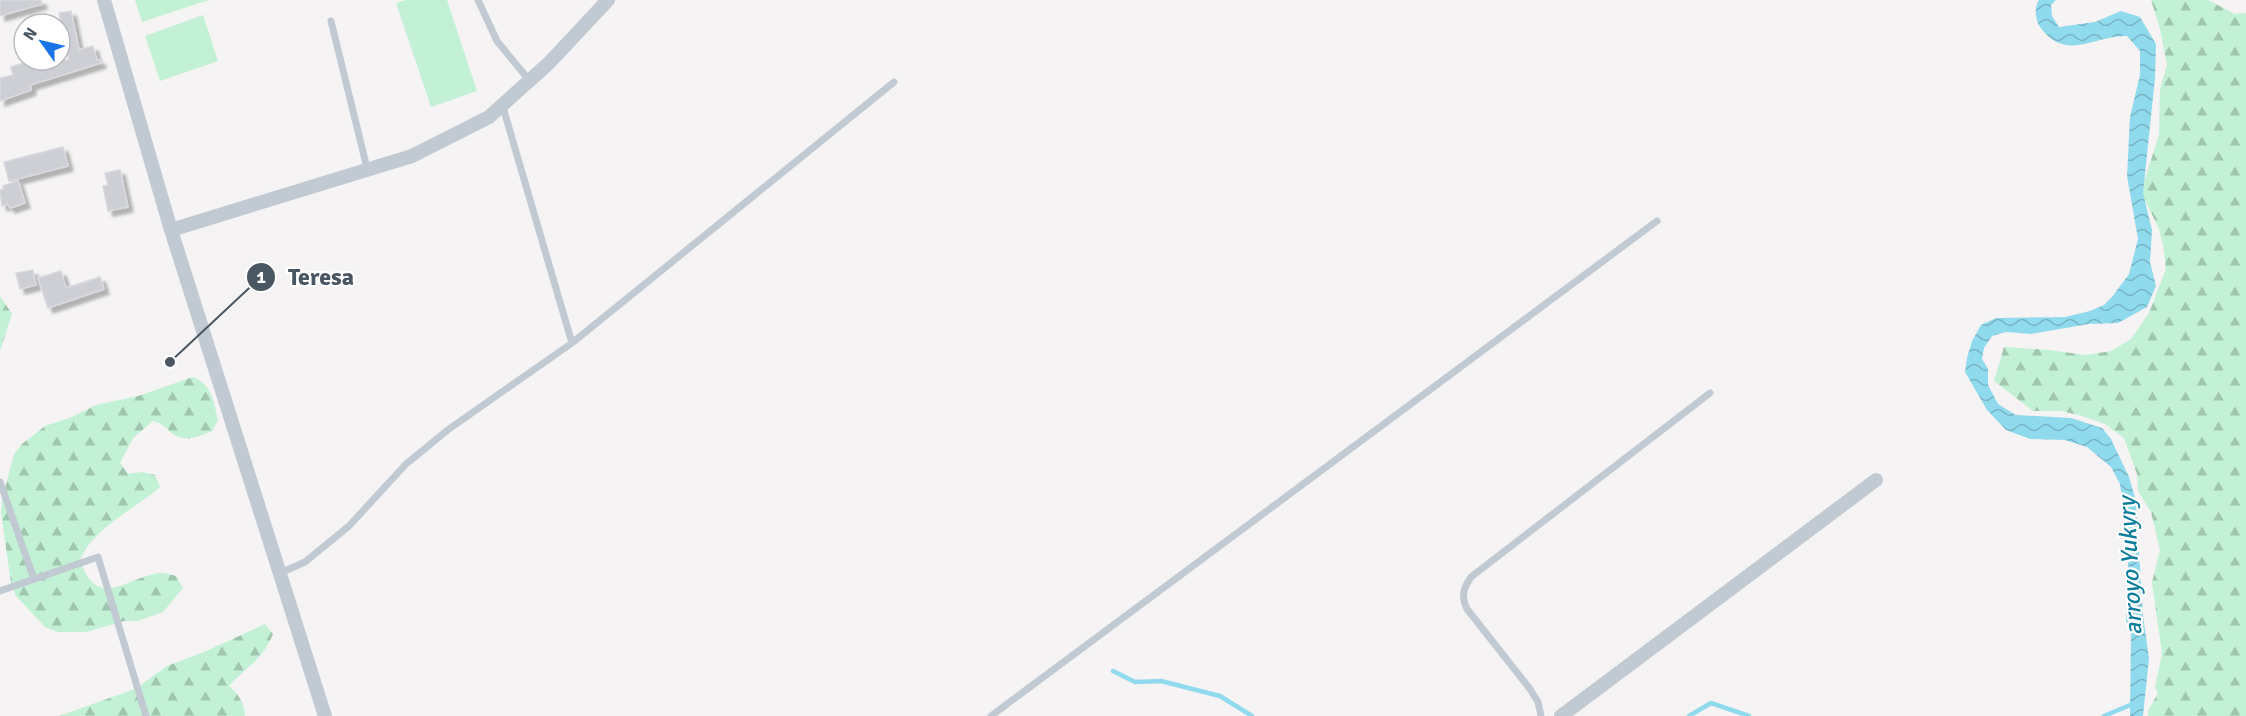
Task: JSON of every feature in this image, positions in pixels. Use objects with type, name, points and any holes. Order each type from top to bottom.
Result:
[{"type":"street","points":[[104,0],[171,230],[325,716]]},
{"type":"street","points":[[171,230],[412,156],[489,117],[549,63],[608,0]]},
{"type":"street","points":[[1561,716],[1876,480]]},
{"type":"lane","points":[[478,0],[497,41],[529,80]]},
{"type":"lane","points":[[331,21],[367,168]]},
{"type":"lane","points":[[280,573],[305,561],[348,526],[406,464],[449,429],[572,343],[894,82]]},
{"type":"lane","points":[[502,104],[572,343]]},
{"type":"lane","points":[[991,716],[1657,221]]},
{"type":"lane","points":[[1541,716],[1538,702],[1530,688],[1467,609],[1463,600],[1464,589],[1471,577],[1710,393]]},
{"type":"lane","points":[[0,482],[33,579]]},
{"type":"lane","points":[[0,591],[98,557],[146,716]]},
{"type":"green space","points":[[135,0],[209,0],[142,22]]},
{"type":"green space","points":[[406,0],[447,0],[477,91],[431,107],[396,3]]},
{"type":"green space","points":[[2151,0],[2208,0],[2235,14],[2246,13],[2246,716],[2148,716],[2148,711],[2158,693],[2155,687],[2162,654],[2152,582],[2160,550],[2151,512],[2138,491],[2137,474],[2124,438],[2105,424],[2082,416],[2061,411],[2033,411],[1994,381],[2004,347],[2086,355],[2111,351],[2131,339],[2149,313],[2166,269],[2159,229],[2146,202],[2135,195],[2145,179],[2159,135],[2160,89],[2167,65],[2160,29]]},
{"type":"green space","points":[[203,15],[218,61],[160,81],[145,36]]},
{"type":"green space","points":[[0,296],[12,314],[0,351]]},
{"type":"green space","points":[[193,377],[205,385],[213,400],[218,420],[212,431],[192,438],[182,438],[153,421],[133,438],[120,463],[128,474],[142,472],[155,475],[160,487],[105,528],[86,548],[80,560],[87,576],[96,585],[105,588],[116,587],[162,573],[176,576],[183,588],[163,612],[138,621],[124,621],[86,632],[57,632],[45,627],[16,596],[11,583],[1,513],[2,499],[14,454],[22,444],[45,426],[72,417],[96,405],[138,396]]},
{"type":"green space","points":[[265,624],[273,634],[269,643],[259,657],[229,686],[240,699],[245,716],[59,716],[135,689],[167,666]]},
{"type":"water","name":"arroyo Yukyry","points":[[2039,0],[2056,0],[2051,5],[2052,16],[2059,27],[2095,22],[2121,11],[2140,17],[2156,44],[2155,78],[2143,193],[2152,230],[2150,262],[2156,286],[2147,307],[2118,323],[2089,324],[2031,334],[2006,332],[1992,336],[1984,348],[1982,359],[1988,369],[1988,385],[1998,404],[2016,415],[2071,418],[2102,428],[2111,439],[2129,477],[2136,501],[2143,616],[2149,658],[2143,716],[2130,716],[2131,634],[2126,621],[2129,545],[2120,484],[2111,467],[2087,447],[2065,440],[2030,439],[2006,430],[1987,410],[1965,372],[1972,341],[1981,325],[1996,318],[2065,317],[2104,305],[2129,274],[2138,239],[2127,176],[2130,117],[2140,75],[2140,51],[2127,36],[2081,45],[2060,43],[2050,38],[2038,24],[2036,10]]},
{"type":"building","points":[[0,0],[41,0],[42,4],[0,16]]},
{"type":"building","points":[[72,16],[79,50],[93,46],[97,60],[101,63],[72,72]]},
{"type":"building","points":[[12,72],[72,72],[30,85],[31,90],[0,101],[0,78],[13,75]]},
{"type":"building","points":[[63,147],[68,166],[9,181],[4,162]]},
{"type":"building","points":[[120,170],[128,207],[108,211],[103,186],[108,185],[105,173]]},
{"type":"building","points":[[18,181],[25,203],[10,208],[8,204],[2,206],[0,190],[4,189],[3,186]]},
{"type":"building","points":[[33,270],[36,285],[20,289],[16,273]]},
{"type":"building","points":[[61,271],[66,288],[100,277],[104,289],[48,308],[38,278]]},
{"type":"waterway","points":[[1113,671],[1135,682],[1161,681],[1220,696],[1252,716]]},
{"type":"waterway","points":[[1689,716],[1711,703],[1749,716]]},
{"type":"waterway","points":[[2104,716],[2135,703]]},
{"type":"place","name":"Teresa","points":[[170,362]]}]
